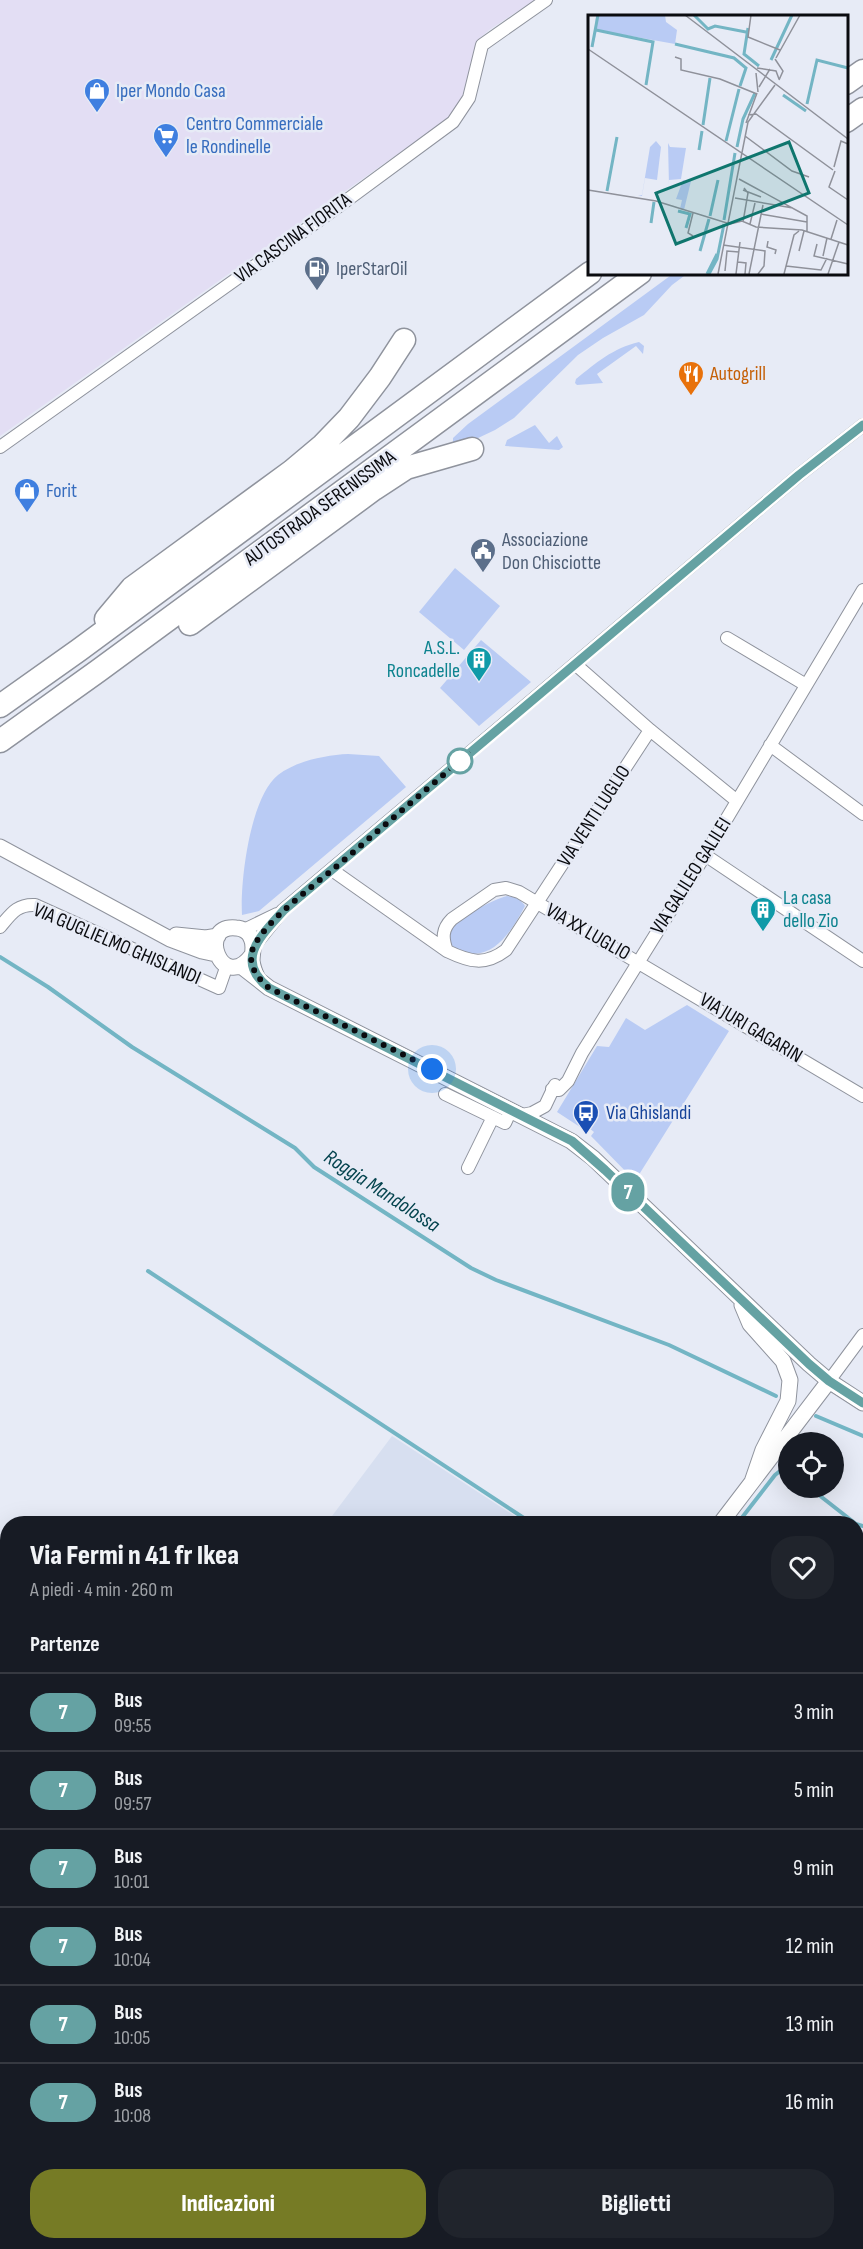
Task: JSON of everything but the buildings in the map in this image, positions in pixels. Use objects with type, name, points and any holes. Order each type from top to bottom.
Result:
[{"type":"highway","points":[[848,82],[863,71]]},
{"type":"highway","points":[[848,120],[863,109]]},
{"type":"highway","name":"AUTOSTRADA SERENISSIMA","points":[[0,706],[589,274]]},
{"type":"highway","name":"AUTOSTRADA SERENISSIMA","points":[[0,741],[639,274]]},
{"type":"highway","points":[[79,650],[132,588],[292,471],[323,445],[349,418],[404,340]]},
{"type":"highway","points":[[98,671],[173,636],[406,468],[472,449]]},
{"type":"street","name":"VIA CASCINA FIORITA","points":[[0,447],[446,128],[460,115],[469,98],[482,45],[546,0]]},
{"type":"street","points":[[253,950],[284,910],[799,475],[863,425]]},
{"type":"street","name":"VIA GALILEO GALILEI","points":[[517,1113],[545,1106],[552,1089],[557,1091],[564,1087],[575,1065],[705,855],[863,590]]},
{"type":"street","points":[[727,638],[806,685]]},
{"type":"street","points":[[575,664],[650,730],[737,801]]},
{"type":"street","name":"VIA VENTI LUGLIO","points":[[537,903],[650,730]]},
{"type":"street","points":[[770,745],[863,814]]},
{"type":"street","name":"VIA GUGLIELMO GHISLANDI","points":[[0,847],[188,946],[216,954]]},
{"type":"street","points":[[705,855],[863,961]]},
{"type":"street","name":"VIA XX LUGLIO","points":[[332,870],[414,929],[463,959],[483,961],[495,958],[506,950],[537,903]]},
{"type":"street","name":"VIA XX LUGLIO","points":[[414,929],[433,929],[446,924],[494,890],[506,888],[519,892],[638,961]]},
{"type":"street","name":"VIA GUGLIELMO GHISLANDI","points":[[0,927],[14,910],[23,904],[35,905],[219,988],[234,966],[247,962],[253,950]]},
{"type":"street","points":[[258,979],[253,970],[251,937],[244,930],[284,910]]},
{"type":"street","points":[[446,924],[443,933],[447,951]]},
{"type":"street","name":"VIA GUGLIELMO GHISLANDI","points":[[244,930],[235,927],[225,930],[218,936],[215,945],[220,961],[234,966],[269,988],[572,1141],[593,1158],[738,1298],[829,1381],[863,1403]]},
{"type":"street","name":"VIA GUGLIELMO GHISLANDI","points":[[153,928],[191,937],[218,936]]},
{"type":"street","name":"VIA JURI GAGARIN","points":[[638,961],[863,1095]]},
{"type":"street","points":[[445,1094],[505,1123],[517,1113]]},
{"type":"street","points":[[468,1168],[493,1117]]},
{"type":"street","name":"VIA GUGLIELMO GHISLANDI","points":[[738,1298],[750,1324],[783,1361],[790,1380],[788,1401],[763,1450],[752,1482]]},
{"type":"street","points":[[726,1516],[863,1335]]},
{"type":"shaded area","name":"Centro Commerciale le Rondinelle","points":[[0,0],[535,0],[489,30],[477,41],[461,102],[457,110],[447,119],[0,436]]},
{"type":"shaded area","points":[[673,274],[687,274],[672,285],[644,315],[578,355],[514,418],[476,439],[453,443],[453,438],[468,424]]},
{"type":"shaded area","points":[[639,342],[644,346],[643,354],[636,346],[597,374],[603,383],[577,385],[575,383],[576,379],[605,357]]},
{"type":"shaded area","points":[[535,425],[549,443],[557,436],[563,447],[559,450],[505,446],[507,440]]},
{"type":"shaded area","points":[[455,568],[500,606],[464,650],[419,612]]},
{"type":"shaded area","points":[[481,640],[531,682],[479,726],[440,688]]},
{"type":"shaded area","points":[[348,754],[379,756],[406,787],[259,911],[242,915],[243,882],[249,841],[260,802],[268,786],[285,770],[302,762]]},
{"type":"shaded area","points":[[507,896],[518,899],[525,906],[514,926],[499,943],[481,953],[459,950],[452,945],[448,937],[455,925],[482,906]]},
{"type":"shaded area","points":[[687,1005],[729,1031],[635,1181],[591,1136],[594,1132],[584,1124],[580,1127],[557,1112],[597,1046],[609,1047],[626,1018],[645,1030]]},
{"type":"shaded area","points":[[392,1436],[515,1516],[332,1516]]},
{"type":"waterway","name":"Roggia Mandolossa","points":[[0,957],[48,987],[132,1047],[295,1148],[314,1167],[471,1268],[496,1280],[669,1345],[776,1396]]},
{"type":"waterway","points":[[148,1271],[521,1516]]},
{"type":"waterway","name":"Roggia Mandolossa","points":[[816,1416],[863,1436]]},
{"type":"waterway","points":[[743,1516],[778,1473]]},
{"type":"waterway","points":[[823,1498],[846,1516]]},
{"type":"bus line","name":"7","points":[[863,425],[799,475],[284,910],[254,946],[252,964],[258,979],[269,988],[572,1141],[593,1158],[790,1347],[829,1381],[863,1403]]},
{"type":"place","name":"Iper Mondo Casa","points":[[97,114]]},
{"type":"place","name":"Centro Commerciale le Rondinelle","points":[[166,159]]},
{"type":"place","name":"IperStarOil","points":[[317,292]]},
{"type":"place","name":"Autogrill","points":[[691,397]]},
{"type":"place","name":"Forit","points":[[27,514]]},
{"type":"place","name":"Associazione Don Chisciotte","points":[[483,574]]},
{"type":"place","name":"A.S.L. Roncadelle","points":[[479,683]]},
{"type":"place","name":"La casa dello Zio","points":[[763,933]]},
{"type":"place","name":"Via Ghislandi","points":[[586,1136]]},
{"type":"route","points":[[432,1069],[269,988],[258,979],[253,970],[252,955],[254,946],[284,910],[468,754],[460,761]]}]
